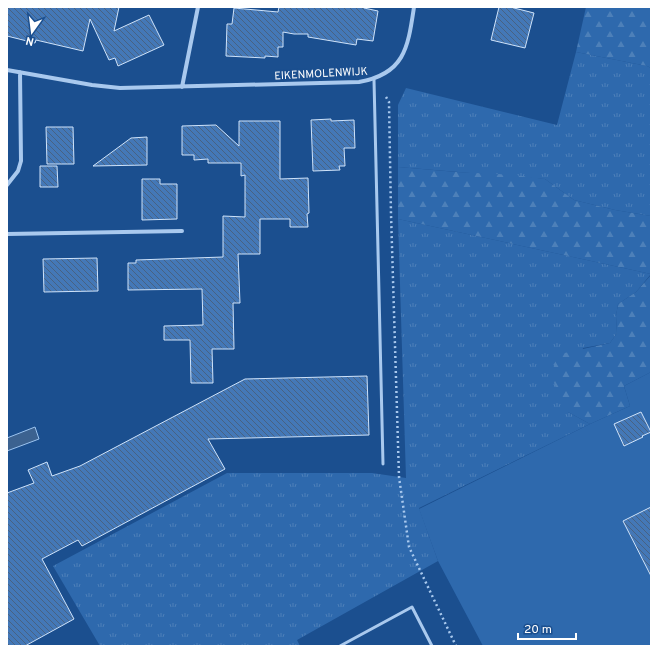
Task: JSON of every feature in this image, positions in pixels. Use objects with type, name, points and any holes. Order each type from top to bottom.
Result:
[{"type":"street","points":[[182,87],[198,7]]},
{"type":"street","name":"EIKENMOLENWIJK","points":[[7,70],[92,85],[120,88],[349,83],[374,80],[388,72],[402,56],[410,35],[414,7]]},
{"type":"street","points":[[7,185],[18,171],[21,161],[20,72]]},
{"type":"street","points":[[7,234],[182,232]]},
{"type":"lane","points":[[374,80],[383,464]]},
{"type":"lane","points":[[340,646],[412,608],[432,646]]},
{"type":"path","points":[[374,80],[389,102],[399,477],[409,547],[456,646]]},
{"type":"green space","points":[[586,7],[651,7],[651,68],[576,52]]},
{"type":"green space","points":[[576,52],[651,68],[651,216],[615,210],[574,200],[545,179],[398,167],[398,105],[406,88],[557,125]]},
{"type":"green space","points":[[398,167],[514,175],[545,179],[574,200],[615,210],[651,216],[651,274],[398,219]]},
{"type":"green space","points":[[398,219],[651,274],[636,292],[618,304],[616,316],[617,333],[610,343],[583,348],[568,412],[590,424],[419,508],[438,561],[297,640],[300,646],[100,646],[53,566],[227,473],[372,473],[406,478]]},
{"type":"green space","points":[[651,275],[651,372],[624,386],[630,406],[590,424],[568,412],[560,398],[553,380],[554,364],[560,354],[610,343],[617,333],[616,316],[618,304],[636,292]]},
{"type":"green space","points":[[651,372],[651,646],[483,646],[438,561],[419,509],[590,424],[630,406],[624,386]]},
{"type":"shaded area","points":[[35,427],[39,439],[7,451],[7,438]]},
{"type":"building","points":[[7,7],[119,7],[114,31],[149,15],[164,45],[118,66],[115,58],[109,60],[90,19],[83,51],[36,40],[35,43],[7,36]]},
{"type":"building","points":[[279,7],[364,7],[378,11],[373,41],[357,39],[356,45],[308,37],[308,34],[283,32],[283,47],[278,47],[278,57],[265,56],[265,58],[226,56],[227,24],[232,24],[234,8],[278,12]]},
{"type":"building","points":[[499,7],[510,7],[534,13],[525,48],[491,40]]},
{"type":"building","points":[[331,119],[331,121],[354,120],[355,148],[344,148],[345,166],[339,166],[340,170],[313,171],[311,120]]},
{"type":"building","points":[[239,121],[280,121],[280,179],[308,178],[308,227],[290,227],[290,219],[260,219],[260,254],[238,254],[240,303],[233,303],[234,349],[212,349],[213,383],[191,383],[190,340],[164,340],[164,326],[203,325],[202,289],[128,290],[128,263],[136,263],[136,260],[223,257],[223,216],[245,217],[245,175],[241,176],[241,163],[208,163],[208,159],[194,160],[194,155],[182,155],[182,126],[216,125],[239,146]]},
{"type":"building","points":[[46,127],[73,127],[74,164],[47,164]]},
{"type":"building","points":[[147,137],[147,165],[93,166],[131,138]]},
{"type":"building","points":[[40,166],[57,166],[58,187],[40,187]]},
{"type":"building","points":[[142,179],[160,179],[160,184],[177,184],[177,219],[142,220]]},
{"type":"building","points":[[97,258],[98,291],[44,292],[43,259]]},
{"type":"building","points":[[367,376],[369,435],[208,439],[225,469],[82,546],[78,540],[42,559],[74,619],[25,646],[7,646],[7,493],[34,483],[28,470],[47,462],[52,476],[80,466],[245,379]]},
{"type":"building","points":[[641,412],[651,432],[624,446],[614,424]]},
{"type":"building","points":[[651,507],[651,576],[623,521]]}]
